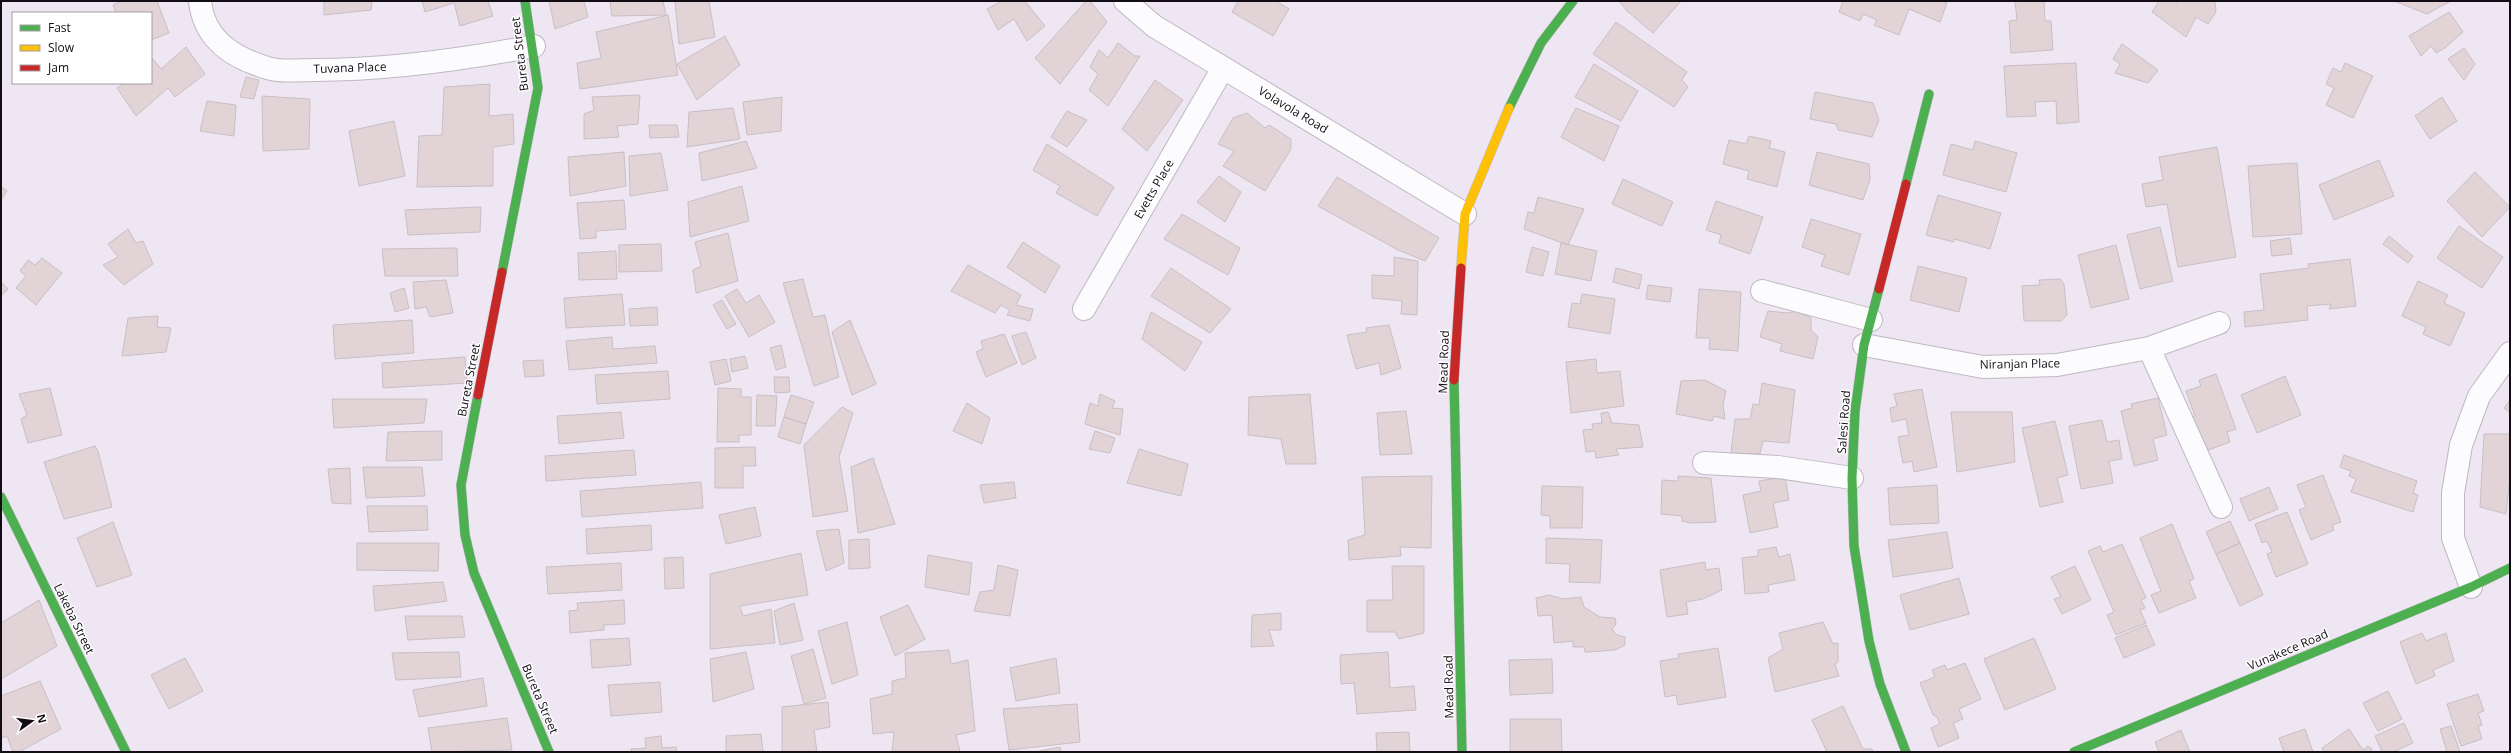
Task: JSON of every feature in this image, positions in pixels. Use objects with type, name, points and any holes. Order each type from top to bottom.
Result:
[{"type":"main road","name":"Bureta Street","points":[[525,1],[534,46],[538,88],[461,486],[465,535],[474,573],[549,752]]},
{"type":"main road","name":"Mead Road","points":[[1462,752],[1454,378],[1465,214],[1518,88],[1541,43],[1573,1]]},
{"type":"main road","name":"Salesi Road","points":[[1906,752],[1880,684],[1869,641],[1854,546],[1852,478],[1855,411],[1864,346],[1930,94]]},
{"type":"main road","name":"Lakeba Street","points":[[1,497],[126,752]]},
{"type":"main road","name":"Vunakece Road","points":[[2074,752],[2471,587],[2510,568]]},
{"type":"street","name":"Tuvana Place","points":[[200,1],[211,37],[236,56],[273,69],[337,70],[448,62],[534,46]]},
{"type":"street","name":"Volavola Road","points":[[1125,1],[1154,26],[1465,214]]},
{"type":"street","name":"Evetts Place","points":[[1084,309],[1223,68]]},
{"type":"street","points":[[1762,291],[1871,320]]},
{"type":"street","name":"Niranjan Place","points":[[1864,346],[1983,367],[2057,365],[2149,348],[2219,323]]},
{"type":"street","points":[[2149,348],[2221,507]]},
{"type":"street","points":[[2471,587],[2453,538],[2453,493],[2461,446],[2479,396],[2510,352]]},
{"type":"street","points":[[1704,463],[1778,467],[1852,478]]},
{"type":"building","points":[[122,1],[157,1],[169,33],[152,40],[152,12],[116,12],[113,5]]},
{"type":"building","points":[[324,1],[372,1],[371,10],[324,15]]},
{"type":"building","points":[[422,1],[488,1],[493,16],[460,26],[454,3],[425,12]]},
{"type":"building","points":[[549,1],[584,1],[588,17],[555,29]]},
{"type":"building","points":[[610,1],[663,1],[666,15],[612,16]]},
{"type":"building","points":[[675,1],[709,1],[715,37],[679,44]]},
{"type":"building","points":[[1002,1],[1025,1],[1045,26],[1027,41],[1014,19],[998,30],[987,9]]},
{"type":"building","points":[[1086,1],[1090,1],[1107,22],[1060,84],[1035,58]]},
{"type":"building","points":[[1238,1],[1276,1],[1289,9],[1273,36],[1232,12]]},
{"type":"building","points":[[1619,1],[1681,1],[1653,33],[1627,11]]},
{"type":"building","points":[[1843,1],[1941,1],[1947,3],[1940,22],[1909,9],[1899,35],[1874,25],[1877,20],[1863,14],[1860,21],[1839,12]]},
{"type":"building","points":[[2015,1],[2044,1],[2045,21],[2051,21],[2053,50],[2011,53],[2009,21],[2017,20]]},
{"type":"building","points":[[2159,1],[2173,1],[2176,4],[2178,1],[2215,1],[2216,12],[2208,24],[2196,17],[2186,37],[2152,12]]},
{"type":"building","points":[[2394,1],[2451,1],[2427,14]]},
{"type":"building","points":[[2449,12],[2463,32],[2445,48],[2436,53],[2431,46],[2421,56],[2409,36]]},
{"type":"building","points":[[668,15],[678,75],[580,89],[577,63],[601,58],[596,32]]},
{"type":"building","points":[[1616,22],[1687,72],[1682,80],[1688,87],[1674,107],[1593,54]]},
{"type":"building","points":[[725,36],[740,65],[697,100],[677,64]]},
{"type":"building","points":[[1118,43],[1135,56],[1140,56],[1108,106],[1089,90],[1098,74],[1090,67],[1099,50],[1108,58]]},
{"type":"building","points":[[2122,44],[2158,70],[2148,83],[2115,73],[2120,64],[2113,59]]},
{"type":"building","points":[[186,47],[205,74],[175,97],[168,88],[136,116],[117,88],[123,84],[152,84],[153,59],[161,69]]},
{"type":"building","points":[[2464,48],[2475,64],[2464,80],[2448,59]]},
{"type":"building","points":[[2076,63],[2079,122],[2057,124],[2056,101],[2035,102],[2036,116],[2007,117],[2004,66]]},
{"type":"building","points":[[2345,63],[2373,76],[2353,118],[2326,105],[2334,88],[2326,84],[2333,68],[2341,72]]},
{"type":"building","points":[[1594,64],[1638,91],[1621,121],[1575,97]]},
{"type":"building","points":[[246,77],[259,80],[254,99],[240,97]]},
{"type":"building","points":[[1155,80],[1183,100],[1147,151],[1122,129]]},
{"type":"building","points":[[490,84],[489,116],[513,114],[514,144],[493,147],[493,186],[417,187],[419,136],[442,135],[444,87]]},
{"type":"building","points":[[1815,92],[1873,103],[1879,120],[1872,137],[1838,130],[1836,124],[1810,119]]},
{"type":"building","points":[[640,95],[638,124],[617,126],[619,137],[584,139],[584,114],[594,110],[592,97]]},
{"type":"building","points":[[262,96],[310,99],[309,149],[263,151]]},
{"type":"building","points":[[782,97],[781,131],[747,135],[743,102]]},
{"type":"building","points":[[2442,97],[2457,121],[2430,139],[2415,116]]},
{"type":"building","points":[[207,101],[236,105],[234,136],[200,131]]},
{"type":"building","points":[[733,108],[740,139],[687,147],[689,112]]},
{"type":"building","points":[[1576,108],[1619,126],[1604,161],[1561,137]]},
{"type":"building","points":[[1067,111],[1087,120],[1067,147],[1051,137]]},
{"type":"building","points":[[1247,113],[1265,128],[1269,125],[1291,139],[1291,149],[1265,191],[1223,166],[1234,151],[1218,144],[1233,118]]},
{"type":"building","points":[[394,121],[405,176],[359,186],[349,131]]},
{"type":"building","points":[[649,125],[677,125],[679,137],[650,138]]},
{"type":"building","points":[[1749,136],[1771,141],[1769,148],[1785,152],[1777,187],[1747,179],[1749,171],[1723,164],[1729,140],[1746,144]]},
{"type":"building","points":[[746,141],[757,168],[702,181],[699,153]]},
{"type":"building","points":[[1975,141],[2017,153],[2006,192],[1943,175],[1951,144],[1973,150]]},
{"type":"building","points":[[1047,144],[1114,187],[1097,216],[1056,193],[1060,186],[1033,170]]},
{"type":"building","points":[[2217,147],[2236,257],[2178,267],[2167,204],[2146,207],[2142,184],[2163,180],[2159,157]]},
{"type":"building","points":[[624,152],[626,186],[570,196],[568,157]]},
{"type":"building","points":[[1817,152],[1869,164],[1870,179],[1863,200],[1809,185]]},
{"type":"building","points":[[661,153],[668,190],[630,196],[629,156]]},
{"type":"building","points":[[2379,160],[2394,196],[2334,220],[2319,185]]},
{"type":"building","points":[[2297,163],[2302,234],[2253,237],[2248,166]]},
{"type":"building","points":[[2475,172],[2510,207],[2482,237],[2447,201]]},
{"type":"building","points":[[1219,176],[1241,192],[1225,222],[1197,202]]},
{"type":"building","points":[[1337,177],[1439,238],[1425,261],[1398,250],[1318,206]]},
{"type":"building","points":[[1623,179],[1673,202],[1662,226],[1612,204]]},
{"type":"building","points":[[742,186],[749,221],[690,237],[688,202]]},
{"type":"building","points":[[1,187],[7,191],[1,200]]},
{"type":"building","points":[[1938,195],[2001,213],[1990,249],[1954,239],[1954,242],[1926,235]]},
{"type":"building","points":[[1538,197],[1584,209],[1568,245],[1524,229],[1528,212],[1534,213]]},
{"type":"building","points":[[624,200],[626,229],[596,231],[596,238],[580,239],[577,203]]},
{"type":"building","points":[[1716,201],[1763,217],[1750,254],[1719,243],[1721,235],[1706,230]]},
{"type":"building","points":[[481,207],[480,232],[408,235],[405,210]]},
{"type":"building","points":[[1182,214],[1240,248],[1228,275],[1164,239]]},
{"type":"building","points":[[1811,219],[1861,234],[1849,275],[1821,266],[1825,255],[1802,247]]},
{"type":"building","points":[[2459,226],[2503,257],[2482,288],[2437,258]]},
{"type":"building","points":[[2160,227],[2173,281],[2140,289],[2127,235]]},
{"type":"building","points":[[128,229],[136,243],[143,241],[153,264],[124,285],[103,265],[118,257],[108,244]]},
{"type":"building","points":[[728,233],[738,281],[696,293],[693,270],[701,266],[695,242]]},
{"type":"building","points":[[2389,236],[2413,256],[2408,263],[2383,244]]},
{"type":"building","points":[[2290,238],[2292,254],[2272,256],[2270,241]]},
{"type":"building","points":[[1023,242],[1060,266],[1045,293],[1007,267]]},
{"type":"building","points":[[1561,243],[1597,251],[1591,281],[1555,274]]},
{"type":"building","points":[[661,244],[662,271],[619,272],[619,245]]},
{"type":"building","points":[[2116,245],[2129,299],[2091,308],[2078,255]]},
{"type":"building","points":[[1532,247],[1549,252],[1543,276],[1526,272]]},
{"type":"building","points":[[457,248],[458,276],[385,276],[382,249]]},
{"type":"building","points":[[616,251],[617,279],[579,280],[578,253]]},
{"type":"building","points":[[1394,257],[1418,261],[1417,315],[1401,314],[1402,301],[1372,298],[1372,275],[1394,276]]},
{"type":"building","points":[[42,258],[62,273],[36,305],[16,288],[26,276],[20,271],[28,260],[35,265]]},
{"type":"building","points":[[2350,259],[2356,306],[2329,309],[2331,304],[2307,306],[2308,320],[2245,327],[2244,312],[2264,310],[2260,274],[2309,268],[2308,264]]},
{"type":"building","points":[[968,265],[1021,295],[1016,305],[1033,309],[1030,321],[1007,315],[1010,310],[1001,305],[995,313],[951,291]]},
{"type":"building","points":[[1918,266],[1967,278],[1959,312],[1910,300]]},
{"type":"building","points":[[1171,268],[1231,309],[1210,333],[1151,296]]},
{"type":"building","points":[[1616,268],[1642,275],[1639,289],[1613,282]]},
{"type":"building","points":[[803,279],[813,317],[825,315],[839,377],[814,386],[783,283]]},
{"type":"building","points":[[2060,279],[2064,284],[2067,315],[2061,321],[2024,321],[2022,286],[2040,285],[2039,280]]},
{"type":"building","points":[[446,280],[453,313],[430,317],[426,307],[415,309],[413,282]]},
{"type":"building","points":[[2418,281],[2448,295],[2444,303],[2465,313],[2450,346],[2423,334],[2426,327],[2402,316]]},
{"type":"building","points":[[1,282],[8,289],[1,296]]},
{"type":"building","points":[[1648,285],[1672,288],[1670,302],[1646,299]]},
{"type":"building","points":[[404,288],[409,308],[395,312],[390,293]]},
{"type":"building","points":[[737,289],[746,303],[759,295],[775,322],[749,337],[725,296]]},
{"type":"building","points":[[1699,289],[1741,292],[1738,351],[1709,349],[1710,338],[1696,338]]},
{"type":"building","points":[[622,294],[625,325],[566,328],[564,298]]},
{"type":"building","points":[[1582,294],[1615,299],[1610,334],[1568,327],[1572,303],[1580,304]]},
{"type":"building","points":[[722,300],[736,324],[727,329],[713,305]]},
{"type":"building","points":[[657,307],[658,325],[630,326],[629,309]]},
{"type":"building","points":[[1768,311],[1788,313],[1796,311],[1811,318],[1811,330],[1818,337],[1813,359],[1780,351],[1782,344],[1760,337]]},
{"type":"building","points":[[1151,312],[1202,342],[1185,371],[1142,339]]},
{"type":"building","points":[[158,316],[157,327],[171,328],[166,352],[122,356],[128,318]]},
{"type":"building","points":[[412,320],[414,353],[335,359],[333,325]]},
{"type":"building","points":[[850,320],[876,384],[852,395],[832,332]]},
{"type":"building","points":[[1389,325],[1401,368],[1381,375],[1379,363],[1356,369],[1347,335],[1367,332],[1366,328]]},
{"type":"building","points":[[1026,332],[1036,358],[1022,365],[1012,336]]},
{"type":"building","points":[[1004,334],[1017,363],[986,377],[976,352],[983,349],[981,341]]},
{"type":"building","points":[[612,337],[613,349],[655,346],[657,363],[569,370],[566,341]]},
{"type":"building","points":[[781,345],[786,367],[776,370],[770,348]]},
{"type":"building","points":[[745,356],[748,368],[732,372],[730,359]]},
{"type":"building","points":[[465,357],[467,383],[383,388],[382,363]]},
{"type":"building","points":[[726,359],[731,381],[715,385],[710,362]]},
{"type":"building","points":[[1596,359],[1597,373],[1620,371],[1624,406],[1571,413],[1566,362]]},
{"type":"building","points":[[543,360],[544,376],[525,377],[523,361]]},
{"type":"building","points":[[668,371],[670,399],[597,404],[595,375]]},
{"type":"building","points":[[2216,374],[2236,429],[2227,432],[2230,442],[2203,452],[2191,418],[2195,416],[2186,391],[2201,386],[2199,380]]},
{"type":"building","points":[[2285,376],[2301,415],[2257,433],[2241,395]]},
{"type":"building","points":[[774,377],[789,377],[790,392],[775,393]]},
{"type":"building","points":[[1705,380],[1726,391],[1723,405],[1725,419],[1714,416],[1712,421],[1676,414],[1681,381]]},
{"type":"building","points":[[1762,383],[1795,390],[1789,443],[1763,441],[1760,454],[1731,453],[1735,419],[1750,419],[1753,404],[1759,405]]},
{"type":"building","points":[[50,388],[62,435],[28,443],[21,419],[27,415],[19,394]]},
{"type":"building","points":[[718,388],[741,389],[741,397],[751,397],[751,435],[739,435],[739,442],[717,442]]},
{"type":"building","points":[[1922,389],[1937,467],[1914,472],[1912,461],[1903,463],[1898,437],[1909,435],[1906,419],[1892,422],[1890,408],[1897,406],[1894,394]]},
{"type":"building","points":[[1100,394],[1115,401],[1112,408],[1123,409],[1120,435],[1085,424],[1090,403],[1098,406]]},
{"type":"building","points":[[1310,394],[1316,464],[1286,464],[1281,439],[1248,435],[1249,397]]},
{"type":"building","points":[[757,395],[777,396],[775,426],[756,426]]},
{"type":"building","points":[[791,395],[814,402],[806,424],[784,417]]},
{"type":"building","points":[[2158,398],[2167,435],[2153,439],[2158,460],[2134,466],[2121,411],[2132,408],[2131,404]]},
{"type":"building","points":[[332,399],[427,399],[424,423],[334,428]]},
{"type":"building","points":[[2510,400],[2510,413],[2504,408]]},
{"type":"building","points":[[967,403],[990,418],[982,444],[953,431]]},
{"type":"building","points":[[842,407],[853,413],[839,457],[848,511],[813,517],[804,445]]},
{"type":"building","points":[[1406,411],[1412,454],[1380,455],[1377,413]]},
{"type":"building","points":[[621,412],[624,438],[559,444],[557,416]]},
{"type":"building","points":[[1608,412],[1612,423],[1639,425],[1643,447],[1616,449],[1619,455],[1596,458],[1595,451],[1586,452],[1583,430],[1593,429],[1592,424],[1602,423],[1601,413]]},
{"type":"building","points":[[1951,412],[2012,412],[2015,462],[1957,472]]},
{"type":"building","points":[[784,417],[806,424],[800,444],[778,437]]},
{"type":"building","points":[[2102,420],[2107,442],[2119,440],[2122,459],[2109,461],[2113,483],[2081,489],[2069,426]]},
{"type":"building","points":[[2055,421],[2068,475],[2057,478],[2063,502],[2040,507],[2022,428]]},
{"type":"building","points":[[442,431],[442,460],[386,461],[388,432]]},
{"type":"building","points":[[1095,431],[1115,438],[1110,453],[1089,449]]},
{"type":"building","points":[[2484,434],[2510,434],[2510,475],[2506,514],[2480,507]]},
{"type":"building","points":[[95,446],[98,451],[112,507],[64,519],[44,462]]},
{"type":"building","points":[[755,447],[756,466],[743,466],[743,488],[715,488],[715,448]]},
{"type":"building","points":[[1139,449],[1188,464],[1181,496],[1127,483]]},
{"type":"building","points":[[634,450],[636,475],[546,481],[545,456]]},
{"type":"building","points":[[2344,455],[2417,481],[2413,493],[2418,495],[2413,512],[2351,492],[2356,479],[2349,476],[2351,471],[2340,467]]},
{"type":"building","points":[[873,458],[895,524],[858,533],[851,467]]},
{"type":"building","points":[[363,467],[422,467],[425,496],[366,498]]},
{"type":"building","points":[[350,468],[351,504],[332,503],[328,469]]},
{"type":"building","points":[[2323,475],[2341,522],[2332,525],[2334,530],[2311,540],[2299,510],[2306,507],[2297,485]]},
{"type":"building","points":[[1432,476],[1431,548],[1400,547],[1401,556],[1349,560],[1348,540],[1365,535],[1362,477]]},
{"type":"building","points":[[1678,476],[1711,478],[1716,522],[1691,523],[1682,521],[1682,516],[1661,514],[1662,480],[1678,481]]},
{"type":"building","points":[[1785,477],[1789,500],[1773,503],[1778,527],[1750,533],[1743,495],[1761,491],[1759,481]]},
{"type":"building","points":[[701,482],[703,508],[582,517],[580,491]]},
{"type":"building","points":[[1014,482],[1016,498],[984,503],[980,485]]},
{"type":"building","points":[[1937,485],[1939,523],[1890,525],[1888,488]]},
{"type":"building","points":[[1542,486],[1583,487],[1582,528],[1550,528],[1550,516],[1541,515]]},
{"type":"building","points":[[2269,487],[2278,509],[2249,521],[2240,499]]},
{"type":"building","points":[[367,506],[427,506],[428,530],[369,532]]},
{"type":"building","points":[[755,507],[761,536],[726,544],[719,515]]},
{"type":"building","points":[[2287,512],[2308,564],[2276,577],[2267,554],[2272,552],[2267,541],[2262,543],[2255,524]]},
{"type":"building","points":[[2230,521],[2240,543],[2216,554],[2206,532]]},
{"type":"building","points":[[113,522],[132,575],[97,587],[77,538]]},
{"type":"building","points":[[2172,524],[2194,579],[2189,581],[2196,598],[2159,613],[2151,595],[2161,591],[2140,538]]},
{"type":"building","points":[[651,525],[652,550],[587,554],[586,529]]},
{"type":"building","points":[[839,529],[844,563],[826,571],[816,531]]},
{"type":"building","points":[[1947,532],[1953,568],[1893,577],[1888,540]]},
{"type":"building","points":[[1546,538],[1602,540],[1600,583],[1569,582],[1570,564],[1546,563]]},
{"type":"building","points":[[869,539],[870,568],[849,569],[849,540]]},
{"type":"building","points":[[357,543],[439,543],[438,571],[357,570]]},
{"type":"building","points":[[2240,543],[2263,595],[2240,606],[2216,554]]},
{"type":"building","points":[[2122,544],[2146,598],[2141,600],[2145,608],[2140,610],[2146,623],[2116,635],[2107,615],[2114,612],[2088,551],[2100,546],[2103,552]]},
{"type":"building","points":[[1776,547],[1779,557],[1790,554],[1795,580],[1768,585],[1769,592],[1745,594],[1742,558],[1758,556],[1758,550]]},
{"type":"building","points":[[801,553],[808,595],[740,606],[743,616],[771,609],[775,643],[710,649],[710,574]]},
{"type":"building","points":[[928,555],[972,563],[969,595],[925,587]]},
{"type":"building","points":[[683,557],[684,588],[665,589],[664,558]]},
{"type":"building","points":[[1705,562],[1706,570],[1719,568],[1722,590],[1703,599],[1686,602],[1688,614],[1667,617],[1660,570]]},
{"type":"building","points":[[621,563],[622,590],[548,594],[546,567]]},
{"type":"building","points":[[998,565],[1018,570],[1010,616],[974,611],[980,592],[994,590]]},
{"type":"building","points":[[1392,566],[1424,566],[1424,633],[1399,639],[1395,632],[1367,632],[1367,600],[1393,600]]},
{"type":"building","points":[[2075,566],[2091,600],[2062,614],[2054,599],[2061,597],[2051,577]]},
{"type":"building","points":[[1959,578],[1969,614],[1910,630],[1900,595]]},
{"type":"building","points":[[443,582],[447,601],[375,611],[373,586]]},
{"type":"building","points":[[1549,595],[1563,599],[1581,597],[1584,607],[1600,617],[1615,618],[1616,624],[1612,629],[1617,635],[1625,637],[1625,645],[1615,650],[1585,652],[1584,647],[1573,647],[1573,641],[1554,643],[1552,615],[1538,616],[1536,598]]},
{"type":"building","points":[[39,600],[57,646],[1,679],[1,623]]},
{"type":"building","points":[[624,600],[625,624],[604,625],[604,630],[570,633],[569,611],[578,610],[577,603]]},
{"type":"building","points":[[794,603],[803,640],[780,645],[774,611]]},
{"type":"building","points":[[908,605],[925,639],[895,656],[880,617]]},
{"type":"building","points":[[1281,613],[1281,630],[1269,630],[1274,646],[1251,647],[1252,615]]},
{"type":"building","points":[[405,616],[462,616],[465,637],[408,640]]},
{"type":"building","points":[[847,622],[858,675],[832,684],[818,631]]},
{"type":"building","points":[[1823,622],[1833,644],[1838,643],[1838,662],[1835,664],[1839,676],[1775,692],[1768,658],[1783,649],[1779,633]]},
{"type":"building","points":[[2146,625],[2155,645],[2124,658],[2115,638]]},
{"type":"building","points":[[2422,633],[2426,641],[2446,633],[2454,661],[2433,670],[2435,676],[2416,684],[2400,642]]},
{"type":"building","points":[[629,638],[631,665],[592,668],[590,640]]},
{"type":"building","points":[[2034,638],[2056,689],[2005,710],[1984,659]]},
{"type":"building","points":[[1718,648],[1726,697],[1678,705],[1676,695],[1665,697],[1660,661],[1679,658],[1678,654]]},
{"type":"building","points":[[813,649],[826,698],[804,704],[791,656]]},
{"type":"building","points":[[949,650],[951,664],[968,660],[975,731],[956,735],[960,752],[892,752],[894,732],[873,734],[870,699],[892,694],[892,681],[906,678],[905,653]]},
{"type":"building","points":[[459,652],[461,677],[396,680],[392,653]]},
{"type":"building","points":[[746,652],[754,689],[713,702],[710,659]]},
{"type":"building","points":[[1388,652],[1390,688],[1414,686],[1416,710],[1357,714],[1354,683],[1341,684],[1340,655]]},
{"type":"building","points":[[185,658],[203,691],[169,709],[151,675]]},
{"type":"building","points":[[1056,658],[1060,693],[1016,701],[1010,668]]},
{"type":"building","points":[[1552,659],[1553,693],[1510,695],[1509,660]]},
{"type":"building","points":[[1965,663],[1981,699],[1959,709],[1963,719],[1953,723],[1959,738],[1938,747],[1931,728],[1940,724],[1937,717],[1933,715],[1920,683],[1935,677],[1932,670],[1945,665],[1947,670]]},
{"type":"building","points":[[483,678],[487,706],[419,717],[413,690]]},
{"type":"building","points":[[40,681],[61,729],[19,752],[13,752],[7,736],[1,738],[1,696]]},
{"type":"building","points":[[660,682],[662,712],[611,716],[608,685]]},
{"type":"building","points":[[2388,691],[2402,719],[2378,731],[2363,703]]},
{"type":"building","points":[[2478,694],[2484,711],[2478,713],[2482,725],[2478,726],[2482,739],[2461,746],[2447,704]]},
{"type":"building","points":[[828,702],[830,727],[814,730],[817,752],[782,752],[782,707]]},
{"type":"building","points":[[1077,704],[1080,742],[1009,750],[1003,709]]},
{"type":"building","points":[[1843,706],[1863,749],[1872,749],[1873,752],[1827,752],[1812,720]]},
{"type":"building","points":[[507,718],[512,750],[432,752],[428,728]]},
{"type":"building","points":[[1510,719],[1561,719],[1562,752],[1510,752]]},
{"type":"building","points":[[2404,723],[2413,743],[2393,752],[2382,752],[2375,736]]},
{"type":"building","points":[[2451,726],[2460,752],[2447,752],[2440,729]]},
{"type":"building","points":[[2305,729],[2313,752],[2284,752],[2279,738]]},
{"type":"building","points":[[2349,729],[2363,750],[2368,746],[2372,749],[2371,752],[2324,752],[2322,748]]},
{"type":"building","points":[[2181,730],[2190,752],[2159,752],[2155,742]]},
{"type":"building","points":[[1409,732],[1410,752],[1377,752],[1376,733]]},
{"type":"building","points":[[761,734],[763,752],[726,752],[726,736]]},
{"type":"building","points":[[661,736],[662,748],[676,747],[677,752],[632,752],[631,749],[646,748],[645,738]]},
{"type":"building","points":[[1060,747],[1061,752],[1035,752]]},
{"type":"traffic: fast","points":[[502,272],[538,88],[525,1]]},
{"type":"traffic: fast","points":[[1509,108],[1541,43],[1573,1]]},
{"type":"traffic: fast","points":[[1906,184],[1929,94]]},
{"type":"traffic: fast","points":[[1879,289],[1864,345],[1855,411],[1852,478],[1854,546],[1869,641],[1880,684],[1906,752]]},
{"type":"traffic: fast","points":[[1454,380],[1462,752]]},
{"type":"traffic: fast","points":[[478,395],[461,485],[465,535],[474,573],[549,752]]},
{"type":"traffic: fast","points":[[1,497],[126,752]]},
{"type":"traffic: fast","points":[[2074,752],[2471,587],[2510,568]]},
{"type":"traffic: slow","points":[[1461,268],[1465,214],[1509,108]]},
{"type":"traffic: jam","points":[[1879,289],[1906,184]]},
{"type":"traffic: jam","points":[[1454,380],[1461,268]]},
{"type":"traffic: jam","points":[[478,395],[502,272]]}]
